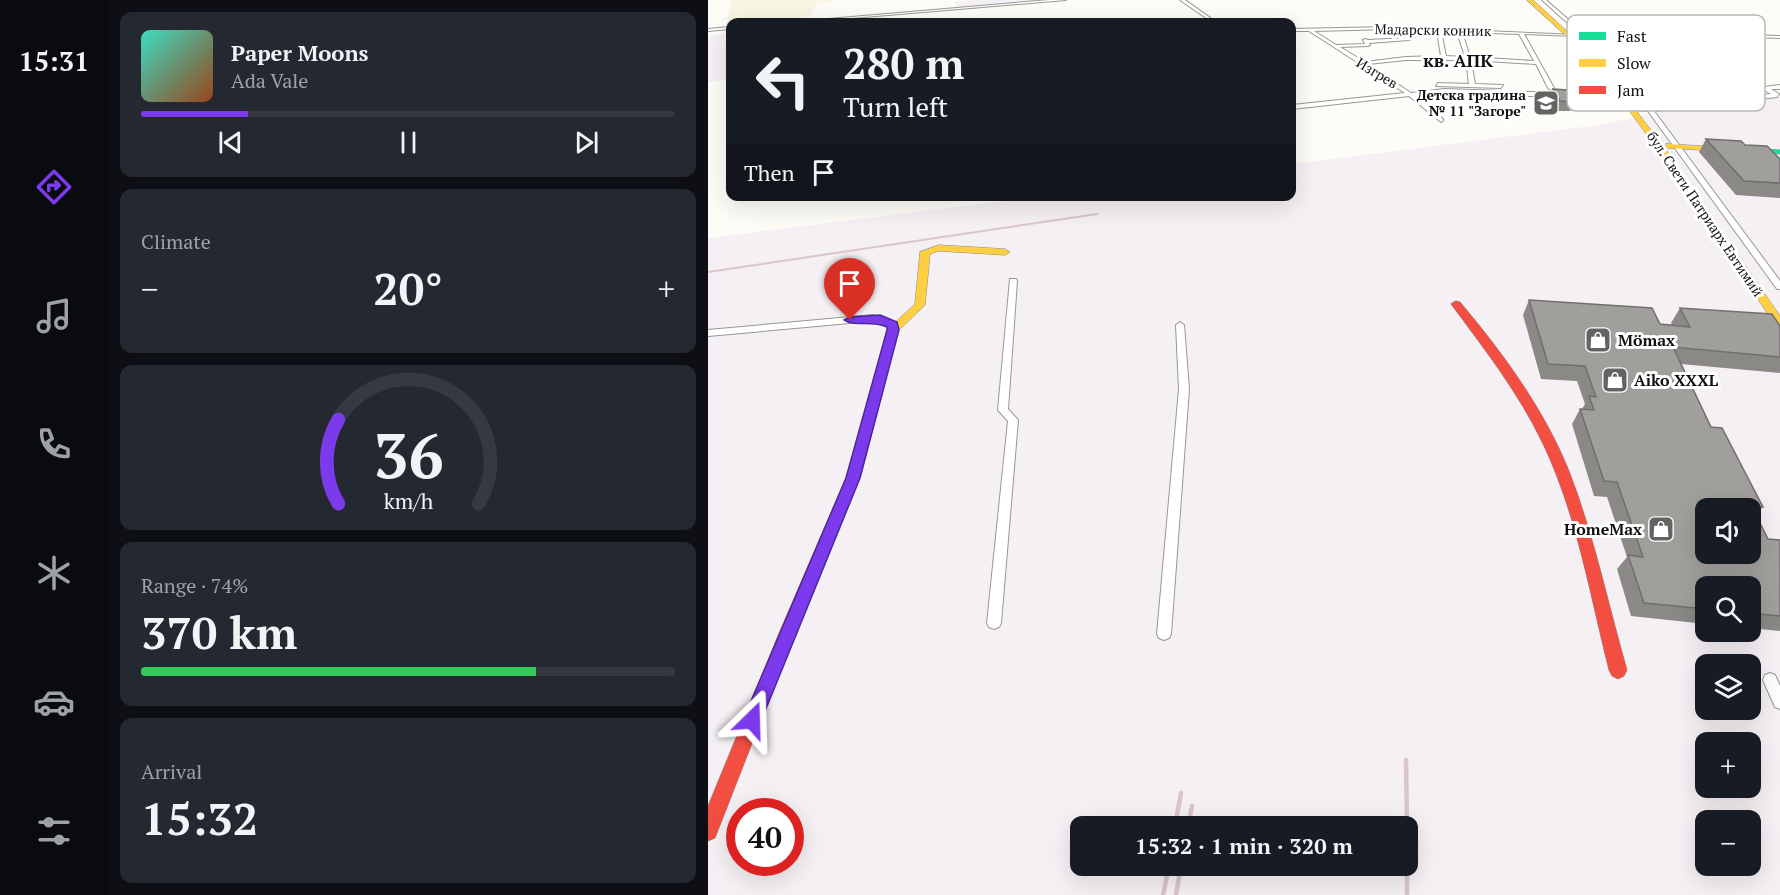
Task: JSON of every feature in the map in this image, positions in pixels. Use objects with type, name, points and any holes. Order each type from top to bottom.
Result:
[{"type":"main road","name":"бул. Свети Патриарх Евтимий","points":[[1530,0],[1567,27]]},
{"type":"main road","name":"бул. Свети Патриарх Евтимий","points":[[1538,0],[1567,27]]},
{"type":"main road","name":"бул. Свети Патриарх Евтимий","points":[[1634,111],[1653,137],[1670,148],[1780,304]]},
{"type":"main road","name":"бул. Свети Патриарх Евтимий","points":[[1648,111],[1780,324]]},
{"type":"main road","points":[[1670,148],[1780,152]]},
{"type":"main road","points":[[708,831],[788,631],[853,478],[893,330],[904,317],[920,305],[925,252],[939,248],[1005,252]]},
{"type":"main road","points":[[1456,304],[1477,328],[1550,445],[1569,493],[1618,670]]},
{"type":"street","points":[[844,18],[1064,0]]},
{"type":"street","points":[[1182,0],[1208,18]]},
{"type":"street","points":[[1544,0],[1567,27]]},
{"type":"street","points":[[708,30],[726,28]]},
{"type":"street","name":"Мадарски конник","points":[[1296,30],[1415,29],[1521,33],[1567,28]]},
{"type":"street","points":[[1366,42],[1409,39],[1413,36],[1415,29]]},
{"type":"street","name":"Изгрев","points":[[1309,30],[1402,88],[1441,120]]},
{"type":"street","points":[[1440,30],[1444,58]]},
{"type":"street","points":[[1459,31],[1468,59],[1472,84]]},
{"type":"street","points":[[1521,33],[1551,88]]},
{"type":"street","points":[[1335,46],[1368,45],[1363,36]]},
{"type":"street","name":"Мадарски конник","points":[[1765,37],[1780,37]]},
{"type":"street","points":[[1389,42],[1401,58]]},
{"type":"street","points":[[1362,64],[1401,58],[1538,63]]},
{"type":"street","points":[[1402,88],[1472,84],[1567,89]]},
{"type":"street","points":[[1765,88],[1780,87]]},
{"type":"street","points":[[1765,88],[1777,95],[1765,96]]},
{"type":"street","points":[[1296,106],[1444,91],[1567,93]]},
{"type":"street","points":[[1670,148],[1780,287]]},
{"type":"street","points":[[994,623],[1013,420],[1003,410],[1013,282]]},
{"type":"street","points":[[708,333],[873,318],[893,325],[893,330]]},
{"type":"street","points":[[1164,634],[1184,389],[1180,325]]},
{"type":"street","points":[[1770,680],[1780,702]]},
{"type":"shaded area","points":[[731,0],[836,0],[817,4],[811,15],[804,18],[728,18]]},
{"type":"shaded area","points":[[1053,0],[956,8],[955,2]]},
{"type":"shaded area","points":[[726,33],[726,80],[708,82],[708,40],[713,36]]},
{"type":"shaded area","points":[[1780,97],[1780,895],[708,895],[708,238],[1003,201],[1296,201],[1296,163],[1600,125],[1667,111],[1765,111],[1765,99]]},
{"type":"building","points":[[1553,89],[1567,90],[1567,102],[1560,101]]},
{"type":"building","points":[[1706,139],[1741,141],[1745,145],[1767,146],[1780,159],[1780,183],[1744,181]]},
{"type":"building","points":[[1529,300],[1652,308],[1660,324],[1690,327],[1680,308],[1772,314],[1780,326],[1780,357],[1673,347],[1711,427],[1722,428],[1758,498],[1695,498],[1695,564],[1761,564],[1761,525],[1768,539],[1780,540],[1780,616],[1761,614],[1761,576],[1695,576],[1695,608],[1644,603],[1628,555],[1643,557],[1617,482],[1604,481],[1580,409],[1594,410],[1589,396],[1596,397],[1585,366],[1548,364]]},
{"type":"railway","points":[[708,272],[1097,214]]},
{"type":"railway","points":[[1406,760],[1407,816]]},
{"type":"railway","points":[[1177,816],[1181,793]]},
{"type":"railway","points":[[1190,816],[1192,806]]},
{"type":"railway","points":[[1163,895],[1167,876]]},
{"type":"railway","points":[[1176,895],[1179,876]]},
{"type":"railway","points":[[1407,876],[1407,895]]},
{"type":"traffic: fast","points":[[1753,150],[1780,152]]},
{"type":"traffic: slow","points":[[1530,0],[1567,34]]},
{"type":"traffic: slow","points":[[1633,111],[1780,324]]},
{"type":"traffic: slow","points":[[1669,146],[1720,149]]},
{"type":"traffic: slow","points":[[876,394],[893,330],[920,305],[925,252],[939,248],[1005,252]]},
{"type":"traffic: jam","points":[[1456,304],[1506,369],[1550,445],[1570,494],[1618,670]]},
{"type":"traffic: jam","points":[[708,831],[788,631],[853,478],[876,394]]},
{"type":"place","name":"Детска градина № 11 \"Загоре\"","points":[[1546,103]]},
{"type":"place","name":"Mömax","points":[[1598,340]]},
{"type":"place","name":"Aiko XXXL","points":[[1615,380]]},
{"type":"place","name":"HomeMax","points":[[1661,529]]},
{"type":"district","name":"кв. АПК","points":[[1458,61]]},
{"type":"route","points":[[752,720],[853,478],[893,330],[893,325],[880,319],[850,320]]}]
